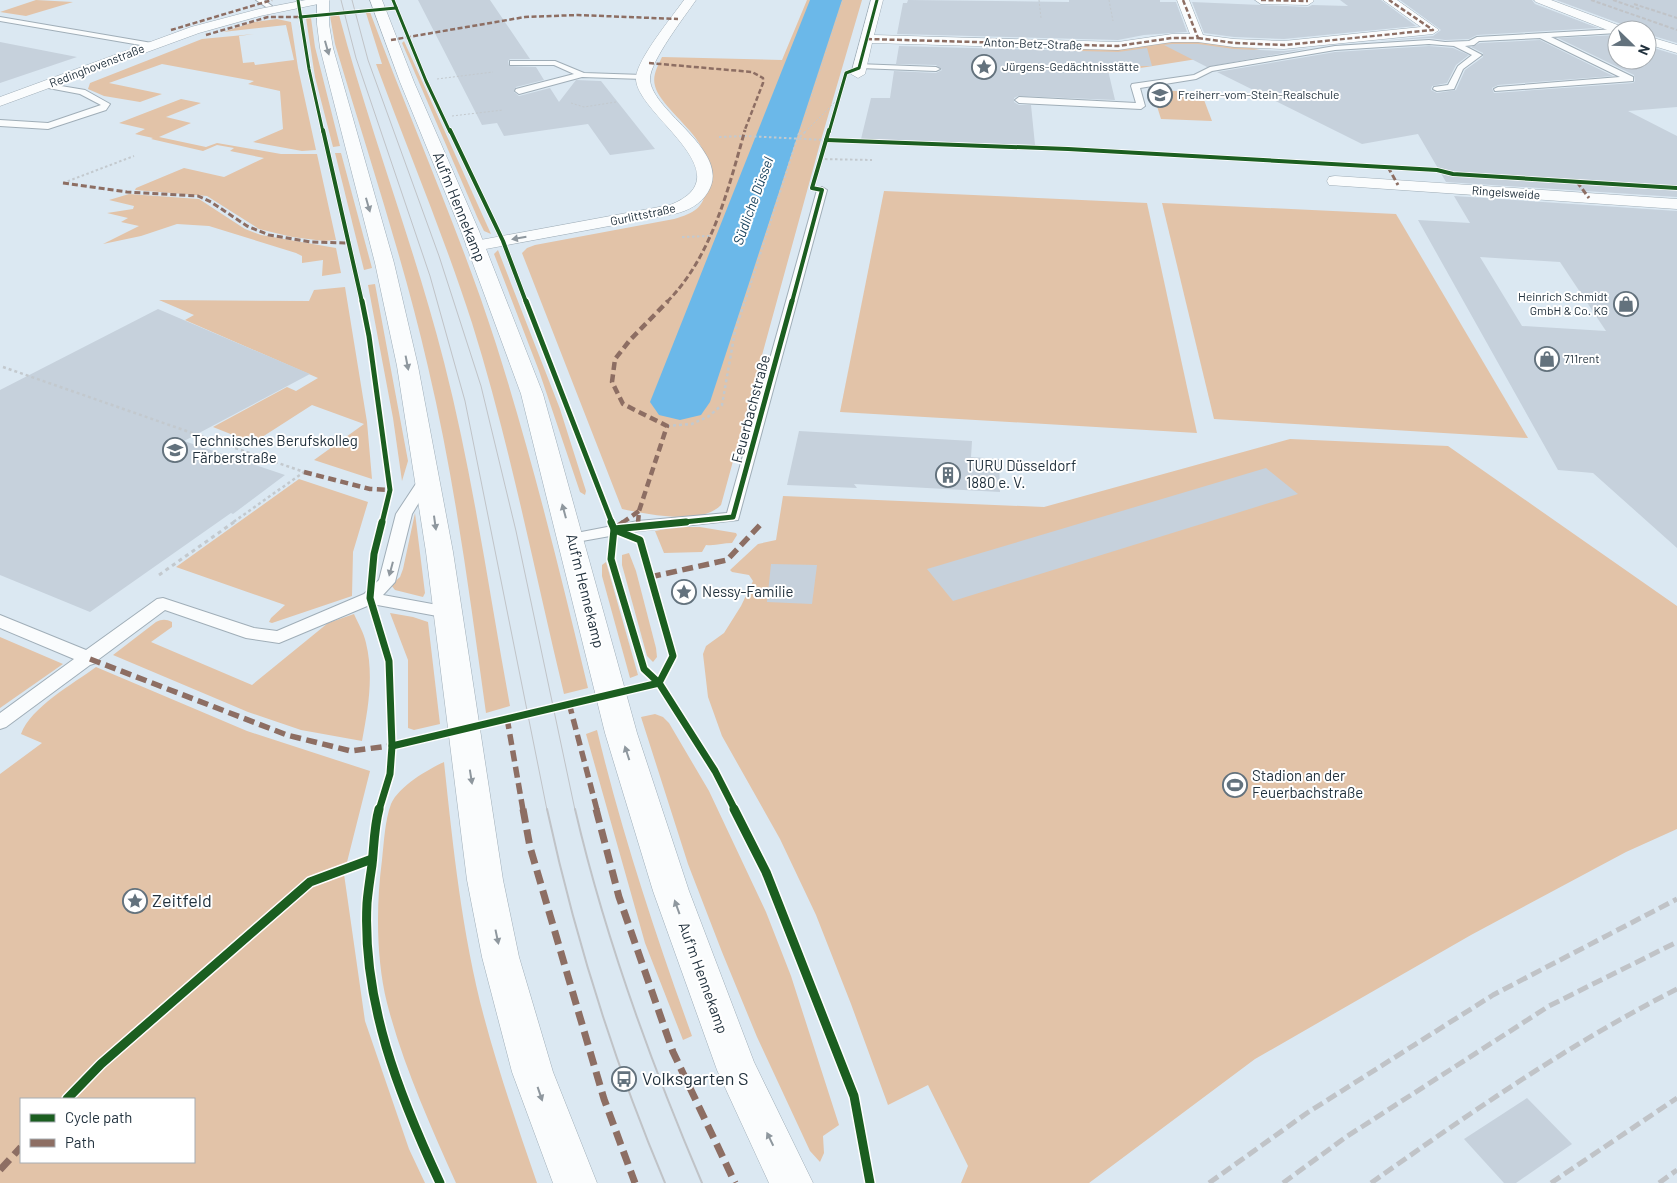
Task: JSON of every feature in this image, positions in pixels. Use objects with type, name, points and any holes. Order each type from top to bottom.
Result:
[{"type":"street","name":"Auf'm Hennekamp","points":[[376,0],[412,96],[476,246],[532,394],[572,538],[621,733],[671,891],[736,1070],[791,1183]]},
{"type":"street","points":[[643,77],[649,63],[690,0]]},
{"type":"street","points":[[859,70],[877,0]]},
{"type":"street","points":[[1183,0],[1198,38]]},
{"type":"street","points":[[1261,0],[1308,1]]},
{"type":"street","name":"Anton-Betz-Straße","points":[[867,39],[1118,46],[1172,38],[1198,38],[1234,43],[1284,45],[1433,30],[1389,0]]},
{"type":"street","points":[[1540,0],[1607,27]]},
{"type":"street","name":"Redinghovenstraße","points":[[195,30],[263,3],[323,3]]},
{"type":"street","name":"Redinghovenstraße","points":[[0,102],[154,40],[171,38],[294,3]]},
{"type":"street","points":[[323,3],[323,37],[397,316],[428,476],[486,881],[501,958],[530,1066],[555,1139],[575,1183]]},
{"type":"street","points":[[1657,39],[1677,39]]},
{"type":"street","points":[[1657,42],[1677,49]]},
{"type":"street","name":"Gurlittstraße","points":[[476,246],[674,209],[686,205],[701,192],[705,184],[704,167],[699,156],[688,140],[647,94],[643,77]]},
{"type":"street","name":"Ringelsweide","points":[[1336,181],[1677,204]]},
{"type":"lane","points":[[0,19],[154,40]]},
{"type":"lane","points":[[1019,100],[1140,106],[1135,86],[1196,76],[1210,69],[1343,47],[1429,42],[1456,44],[1471,43],[1477,39],[1607,32]]},
{"type":"lane","points":[[1498,89],[1630,79],[1541,35]]},
{"type":"lane","points":[[1437,89],[1452,87],[1462,64],[1478,55],[1456,44]]},
{"type":"lane","points":[[517,63],[554,63],[583,75]]},
{"type":"lane","points":[[859,70],[936,69]]},
{"type":"lane","points":[[519,90],[583,75],[643,77]]},
{"type":"lane","points":[[0,123],[48,126],[103,108],[106,104],[82,92],[46,85]]},
{"type":"lane","name":"Feuerbachstraße","points":[[572,538],[638,526],[733,517],[822,190]]},
{"type":"lane","points":[[0,722],[90,659],[163,603],[252,634],[280,637],[370,598],[387,582],[404,514],[428,476]]},
{"type":"lane","points":[[370,598],[448,612]]},
{"type":"lane","points":[[0,621],[90,659]]},
{"type":"path","points":[[667,426],[692,424],[709,416],[722,405],[735,331],[843,0]]},
{"type":"path","points":[[434,80],[519,69],[517,63]]},
{"type":"path","points":[[731,136],[753,136],[793,139],[826,140],[838,98],[798,139]]},
{"type":"path","points":[[63,183],[134,156]]},
{"type":"path","points":[[820,159],[872,160]]},
{"type":"path","points":[[3,367],[304,472],[153,579]]},
{"type":"shaded area","points":[[36,0],[73,2],[26,16],[0,12]]},
{"type":"shaded area","points":[[807,0],[862,0],[821,140],[721,505],[701,515],[687,517],[673,517],[622,509],[522,253],[527,248],[535,245],[674,219],[687,215],[696,209],[703,200],[707,187],[707,163],[699,143],[665,103],[656,89],[654,82],[655,74],[662,57],[782,60]]},
{"type":"shaded area","points":[[370,12],[467,260],[496,344],[534,472],[588,688],[564,694],[510,461],[486,369],[450,258],[376,64],[382,64],[366,13]]},
{"type":"shaded area","points":[[339,15],[364,102],[432,318],[464,447],[510,706],[486,713],[461,540],[438,410],[407,286],[335,44],[330,16]]},
{"type":"shaded area","points":[[306,18],[311,18],[315,47],[340,146],[333,147],[315,77]]},
{"type":"shaded area","points":[[277,19],[291,22],[298,68],[316,150],[302,151],[253,142],[283,129],[280,91],[248,84],[254,81],[162,64],[109,83],[162,94],[140,102],[104,96],[88,89],[90,83],[202,39],[254,34],[239,36],[243,63],[254,62],[255,65],[294,60],[286,25],[223,32],[254,22]]},
{"type":"shaded area","points":[[1183,40],[1260,49],[1090,76],[1075,75],[1075,48],[1125,48]]},
{"type":"shaded area","points":[[404,41],[491,234],[484,231],[478,219],[402,43]]},
{"type":"shaded area","points":[[1152,90],[1201,92],[1212,121],[1161,119]]},
{"type":"shaded area","points":[[181,99],[201,103],[166,117],[191,123],[159,137],[206,147],[217,143],[281,154],[317,154],[336,240],[324,241],[292,237],[259,229],[207,196],[135,190],[184,168],[224,177],[264,158],[230,151],[234,148],[217,145],[203,151],[151,139],[153,138],[135,134],[145,129],[119,123]]},
{"type":"shaded area","points":[[335,153],[341,153],[372,268],[364,270]]},
{"type":"shaded area","points":[[884,191],[1147,203],[1197,433],[840,412]]},
{"type":"shaded area","points":[[129,194],[199,199],[245,229],[261,235],[336,248],[341,273],[322,276],[323,260],[302,263],[302,256],[296,253],[209,226],[177,224],[141,236],[103,244],[139,226],[121,222],[128,218],[107,213],[133,209],[134,206],[109,200]]},
{"type":"shaded area","points":[[1162,203],[1396,214],[1528,438],[1214,419]]},
{"type":"shaded area","points":[[498,250],[560,409],[586,491],[585,495],[580,492],[539,371],[494,254]]},
{"type":"shaded area","points":[[375,284],[408,461],[402,481],[393,418],[368,285]]},
{"type":"shaded area","points":[[345,287],[367,422],[372,479],[314,460],[364,424],[312,405],[253,443],[213,427],[287,387],[296,391],[318,378],[185,320],[194,315],[159,300],[309,301],[314,290]]},
{"type":"shaded area","name":"Stadion an der Feuerbachstraße","points":[[1290,439],[1448,446],[1677,606],[1677,829],[1626,852],[1471,935],[1255,1059],[1089,1183],[961,1183],[968,1166],[928,1085],[888,1105],[816,915],[780,839],[722,736],[708,697],[703,654],[706,646],[724,633],[741,606],[753,581],[749,575],[730,570],[758,544],[776,540],[783,496],[1044,507]]},
{"type":"shaded area","points":[[299,479],[368,502],[353,552],[352,596],[272,623],[269,622],[271,618],[285,605],[176,567]]},
{"type":"shaded area","points":[[415,513],[425,593],[423,597],[395,590],[391,585],[400,577],[403,569]]},
{"type":"shaded area","points":[[676,527],[700,527],[736,533],[737,535],[732,543],[706,545],[702,552],[664,553],[655,531]]},
{"type":"shaded area","points":[[629,553],[636,571],[656,648],[657,657],[653,662],[647,656],[622,565],[622,555]]},
{"type":"shaded area","points":[[606,562],[638,675],[630,678],[602,576],[602,565]]},
{"type":"shaded area","points":[[390,613],[428,622],[440,724],[414,730],[408,728],[408,660]]},
{"type":"shaded area","points":[[354,614],[365,639],[370,668],[368,705],[362,741],[301,730],[248,712],[113,655],[156,622],[166,620],[172,622],[172,627],[151,642],[252,685],[328,623]]},
{"type":"shaded area","points":[[0,637],[63,664],[0,708]]},
{"type":"shaded area","points":[[96,667],[247,731],[370,771],[344,874],[365,1021],[409,1149],[425,1183],[0,1183],[0,774],[42,743],[21,734],[26,724],[34,715],[54,697]]},
{"type":"shaded area","points":[[655,714],[663,717],[669,723],[709,791],[766,912],[791,976],[839,1125],[823,1136],[824,1153],[820,1162],[810,1151],[757,1037],[688,864],[641,717]]},
{"type":"shaded area","points":[[597,730],[617,808],[640,884],[692,1036],[683,1040],[645,943],[586,734]]},
{"type":"shaded area","points":[[444,762],[459,890],[476,986],[496,1059],[537,1183],[456,1183],[409,1072],[393,1026],[383,986],[378,914],[387,817],[391,804],[400,791],[422,774]]},
{"type":"building","points":[[418,0],[490,0],[530,59],[510,59],[508,61],[509,66],[536,67],[544,80],[516,87],[514,92],[519,96],[550,88],[559,102],[576,80],[601,81],[655,149],[610,155],[588,124],[504,136],[497,123],[482,125]]},
{"type":"building","points":[[908,0],[1069,2],[1069,0],[1160,0],[1160,2],[1176,2],[1187,32],[1144,35],[1118,40],[897,34],[903,3],[907,3]]},
{"type":"building","points":[[1340,0],[1381,0],[1416,26],[1284,39],[1234,37],[1204,33],[1192,2],[1308,7],[1312,5],[1348,6]]},
{"type":"building","points":[[1400,0],[1532,0],[1535,4],[1598,28],[1477,35],[1469,39],[1445,40],[1429,38],[1379,41],[1433,36],[1441,30]]},
{"type":"building","points":[[1556,0],[1677,0],[1677,43],[1657,37],[1657,20],[1610,20]]},
{"type":"building","points":[[1607,36],[1607,62],[1558,38]]},
{"type":"building","points":[[1540,40],[1613,76],[1498,85],[1492,88],[1494,93],[1633,83],[1635,81],[1634,75],[1624,70],[1657,70],[1657,49],[1677,55],[1677,107],[1628,111],[1677,136],[1677,197],[1446,182],[1418,134],[1362,144],[1217,72],[1335,52],[1429,46],[1453,48],[1469,55],[1456,65],[1447,83],[1432,86],[1431,90],[1437,93],[1456,90],[1465,70],[1483,57],[1483,53],[1471,47],[1480,43]]},
{"type":"building","points":[[0,42],[77,57],[0,83]]},
{"type":"building","points":[[1198,44],[1234,49],[1284,51],[1310,48],[1207,67],[1164,45]]},
{"type":"building","points":[[899,46],[1118,52],[1147,48],[1152,66],[1107,66],[1115,100],[1018,96],[1014,98],[1014,102],[1019,105],[1031,105],[1035,145],[861,139],[871,98],[890,98],[894,71],[936,73],[942,70],[936,65],[896,64]]},
{"type":"building","points":[[1454,196],[1677,211],[1677,548],[1593,473],[1558,470],[1418,220],[1470,223]],"holes":[[[1480,257],[1560,262],[1606,331],[1522,326]]]},
{"type":"building","points":[[158,309],[310,374],[184,441],[285,475],[233,514],[231,513],[90,612],[0,575],[0,390]]},
{"type":"building","points":[[799,431],[972,441],[971,457],[999,459],[1000,492],[854,484],[857,488],[787,485]]},
{"type":"building","points":[[1266,468],[1298,494],[953,601],[927,569]]},
{"type":"building","points":[[771,564],[817,565],[812,604],[767,602]]},
{"type":"building","points":[[1527,1098],[1572,1144],[1516,1183],[1504,1183],[1464,1139]]},
{"type":"waterway","name":"Südliche Düssel","points":[[680,402],[826,0]]},
{"type":"tram line","points":[[341,0],[356,58],[430,276],[465,401],[547,810]]},
{"type":"tram line","points":[[352,0],[368,60],[439,256],[481,386],[516,531],[575,810]]},
{"type":"tram line","points":[[547,809],[570,905],[597,999],[629,1092],[665,1183]]},
{"type":"tram line","points":[[575,809],[600,905],[630,999],[664,1091],[702,1183]]},
{"type":"railway","points":[[1591,0],[1677,30]]},
{"type":"railway","points":[[1613,0],[1639,9]]},
{"type":"railway","points":[[1634,4],[1677,18]]},
{"type":"railway","points":[[1209,1183],[1307,1113],[1493,995],[1677,899]]},
{"type":"railway","points":[[1283,1183],[1346,1137],[1549,1006],[1677,942]]},
{"type":"railway","points":[[1371,1183],[1521,1080],[1637,1010],[1677,989]]},
{"type":"railway","points":[[1551,1183],[1677,1098]]},
{"type":"railway","points":[[1659,1183],[1677,1170]]},
{"type":"marked path","points":[[171,30],[272,0]]},
{"type":"marked path","points":[[867,39],[1118,46],[1172,38],[1198,38],[1183,0]]},
{"type":"marked path","points":[[1261,0],[1308,1]]},
{"type":"marked path","points":[[1198,38],[1234,43],[1284,45],[1433,30],[1389,0]]},
{"type":"marked path","points":[[391,40],[525,17],[578,15],[678,19]]},
{"type":"marked path","points":[[206,35],[268,17],[304,17]]},
{"type":"marked path","points":[[638,529],[639,511],[667,426],[623,404],[612,382],[615,359],[630,340],[671,298],[693,267],[710,236],[723,208],[748,119],[763,83],[763,78],[752,72],[649,63]]},
{"type":"marked path","points":[[1388,167],[1398,185]]},
{"type":"marked path","points":[[1577,182],[1589,198]]},
{"type":"marked path","points":[[63,183],[127,192],[198,196],[211,202],[247,226],[269,235],[311,242],[349,243]]},
{"type":"marked path","points":[[304,472],[370,489],[390,490]]},
{"type":"marked path","points":[[618,526],[639,511]]},
{"type":"marked path","points":[[650,577],[727,560],[760,525]]},
{"type":"marked path","points":[[90,659],[287,735],[351,751],[396,745]]},
{"type":"marked path","points":[[569,703],[619,897],[673,1052],[735,1183]]},
{"type":"marked path","points":[[507,718],[530,847],[604,1099],[635,1183]]},
{"type":"marked path","points":[[0,1170],[20,1148]]},
{"type":"cycle path","points":[[298,0],[309,69],[369,336],[390,490],[374,554],[370,598],[389,661],[392,746],[390,774],[378,813],[367,903],[368,948],[373,996],[390,1063],[416,1131],[440,1183]]},
{"type":"cycle path","points":[[393,0],[426,81],[503,241],[614,529],[611,559],[644,669],[659,683],[715,771],[766,872],[854,1096],[870,1183]]},
{"type":"cycle path","points":[[614,529],[733,517],[822,190],[812,188],[846,73],[859,68],[877,0]]},
{"type":"cycle path","points":[[300,17],[396,8]]},
{"type":"cycle path","points":[[826,140],[1068,149],[1437,170],[1453,174],[1677,188]]},
{"type":"cycle path","points":[[615,530],[640,540],[673,656],[659,683]]},
{"type":"cycle path","points":[[392,746],[659,683]]},
{"type":"cycle path","points":[[68,1098],[101,1064],[310,882],[372,859]]},
{"type":"place","name":"Jürgens-Gedächtnisstätte","points":[[984,67]]},
{"type":"place","name":"Freiherr-vom-Stein-Realschule","points":[[1160,95]]},
{"type":"place","name":"Heinrich Schmidt GmbH & Co. KG","points":[[1626,304]]},
{"type":"place","name":"711rent","points":[[1547,359]]},
{"type":"place","name":"Technisches Berufskolleg Färberstraße","points":[[175,450]]},
{"type":"place","name":"TURU Düsseldorf 1880 e. V.","points":[[948,475]]},
{"type":"place","name":"Nessy-Familie","points":[[684,592]]},
{"type":"place","name":"Stadion an der Feuerbachstraße","points":[[1235,785]]},
{"type":"place","name":"Zeitfeld","points":[[135,901]]},
{"type":"place","name":"Volksgarten S","points":[[624,1079]]}]
